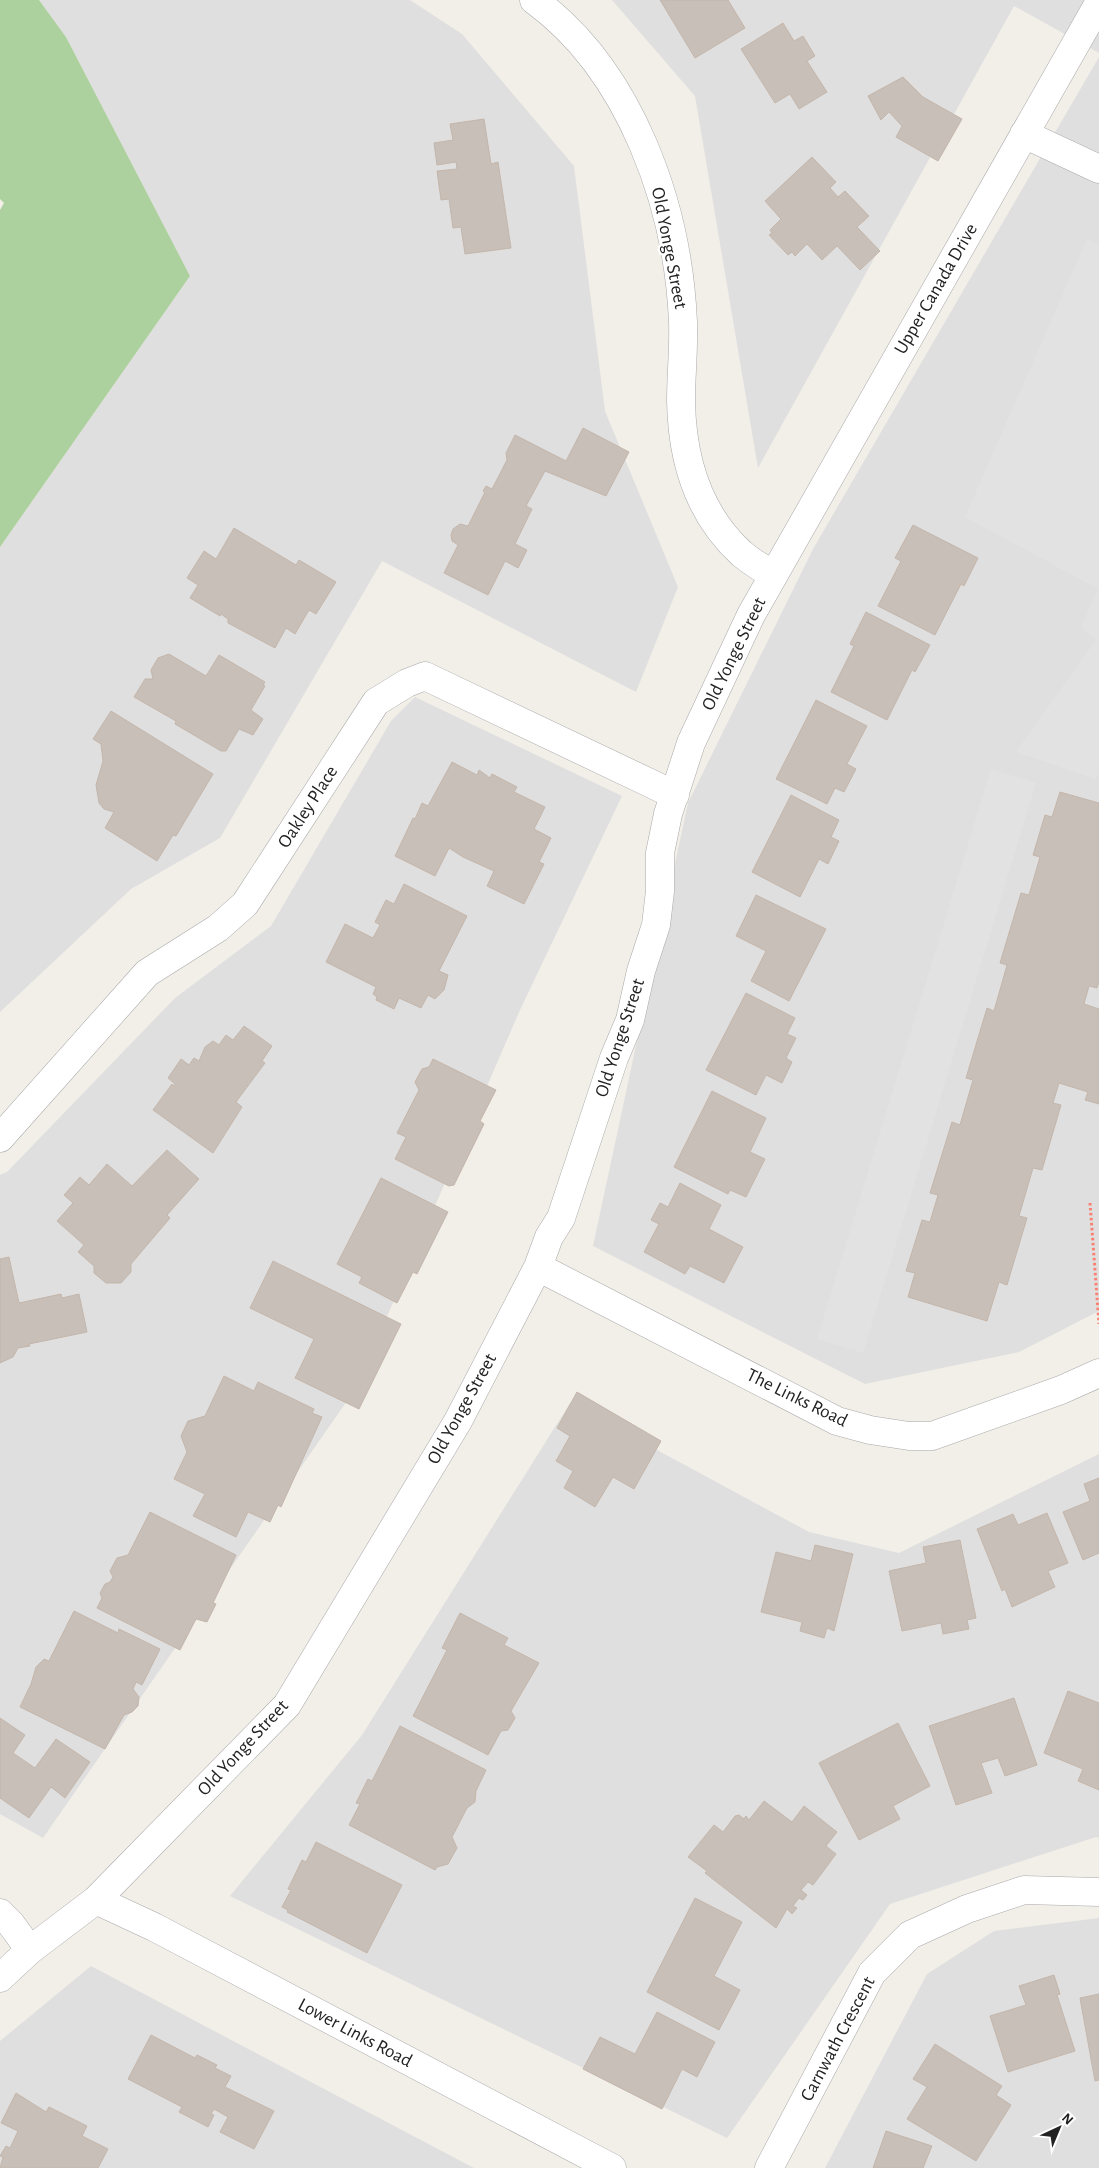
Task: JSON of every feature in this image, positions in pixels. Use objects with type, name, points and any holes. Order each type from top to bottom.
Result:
[{"type":"street","name":"Old Yonge Street","points":[[0,1978],[30,1950],[96,1900],[287,1705],[458,1421],[538,1267],[549,1237],[561,1218],[614,1058],[630,1020],[641,971],[656,925],[660,891],[660,852],[668,814],[692,743],[735,646],[773,576],[744,555],[716,526],[703,506],[694,481],[686,446],[681,403],[683,321],[678,280],[663,198],[650,163],[610,80],[581,42],[534,0]]},
{"type":"street","name":"Upper Canada Drive","points":[[773,576],[1099,3]]},
{"type":"street","points":[[1024,134],[1099,169]]},
{"type":"street","name":"Oakley Place","points":[[0,1138],[139,981],[157,966],[218,928],[245,904],[376,702],[407,683],[425,676],[675,795]]},
{"type":"street","name":"The Links Road","points":[[538,1267],[837,1421],[870,1430],[909,1436],[932,1436],[1061,1390],[1099,1373]]},
{"type":"street","name":"Carnwath Crescent","points":[[769,2168],[872,1973],[910,1935],[967,1909],[1024,1890],[1099,1892]]},
{"type":"street","name":"Lower Links Road","points":[[96,1900],[154,1927],[612,2168]]},
{"type":"street","points":[[0,1913],[11,1924],[30,1950]]},
{"type":"path","points":[[1090,1204],[1099,1324]]},
{"type":"shaded area","points":[[39,0],[410,0],[462,34],[574,166],[605,411],[678,587],[636,692],[382,561],[220,838],[131,889],[0,1012],[0,547],[190,276],[66,37]]},
{"type":"shaded area","points":[[612,0],[1099,0],[1099,53],[1014,6],[758,468],[695,96]]},
{"type":"shaded area","points":[[1099,57],[1099,1311],[1019,1352],[865,1384],[593,1246],[688,803],[813,549]]},
{"type":"shaded area","points":[[1087,239],[1099,244],[1099,773],[1095,779],[1016,752],[1096,640],[1081,627],[1098,589],[965,517]]},
{"type":"shaded area","points":[[415,697],[622,796],[520,1010],[356,1388],[43,1838],[0,1814],[0,1175],[7,1172],[175,998],[271,926],[391,721]]},
{"type":"shaded area","points":[[991,769],[1036,783],[863,1353],[817,1339]]},
{"type":"shaded area","points":[[570,1403],[809,1532],[899,1553],[1099,1454],[1099,1838],[1096,1837],[890,1904],[727,2138],[230,1896],[362,1735]]},
{"type":"shaded area","points":[[1099,1918],[1099,2168],[825,2168],[927,1974],[994,1931]]},
{"type":"shaded area","points":[[91,1966],[474,2168],[0,2168],[0,2041]]},
{"type":"green space","points":[[0,0],[39,0],[66,37],[190,276],[0,547],[0,210],[4,203],[0,199]]},
{"type":"building","points":[[660,0],[728,0],[745,28],[695,58]]},
{"type":"building","points":[[783,23],[794,41],[803,36],[815,56],[807,61],[827,92],[799,109],[790,94],[775,103],[741,49]]},
{"type":"building","points":[[903,77],[923,97],[962,119],[938,161],[896,137],[902,126],[889,112],[881,120],[868,96]]},
{"type":"building","points":[[484,119],[491,164],[498,162],[511,248],[465,254],[461,227],[453,228],[449,199],[441,200],[437,171],[457,169],[456,162],[437,165],[434,143],[453,140],[450,124]]},
{"type":"building","points":[[812,157],[836,182],[830,188],[838,197],[845,191],[869,216],[857,227],[880,251],[860,270],[837,246],[822,260],[807,244],[795,256],[792,252],[788,255],[769,235],[772,233],[770,230],[781,219],[765,201]]},
{"type":"building","points":[[583,428],[629,452],[606,496],[545,471],[526,506],[532,509],[515,544],[527,550],[518,568],[505,561],[488,595],[444,573],[458,545],[452,541],[453,529],[460,524],[468,526],[485,492],[483,491],[486,486],[492,489],[507,460],[506,453],[515,435],[566,461]]},
{"type":"building","points":[[913,525],[978,558],[964,586],[961,584],[935,635],[878,606],[901,561],[895,558]]},
{"type":"building","points":[[234,528],[296,565],[299,560],[336,582],[316,614],[309,610],[295,634],[286,628],[275,648],[228,623],[228,619],[221,614],[220,616],[190,598],[198,585],[187,578],[204,551],[216,559]]},
{"type":"building","points":[[866,612],[930,645],[915,672],[912,670],[887,720],[831,692],[854,646],[850,644]]},
{"type":"building","points":[[169,654],[206,676],[219,655],[265,682],[263,685],[265,686],[251,710],[263,719],[253,735],[239,729],[226,751],[221,751],[175,724],[176,721],[134,697],[145,679],[153,679],[151,670],[158,658]]},
{"type":"building","points":[[816,700],[867,726],[847,764],[856,769],[844,792],[835,788],[827,804],[776,779]]},
{"type":"building","points":[[111,711],[213,774],[176,836],[173,835],[157,861],[105,828],[114,812],[104,809],[99,803],[96,785],[103,761],[101,744],[93,739]]},
{"type":"building","points":[[452,762],[477,775],[479,770],[490,778],[492,774],[517,787],[514,792],[545,807],[534,829],[551,838],[539,862],[544,864],[524,904],[487,886],[494,871],[463,857],[449,848],[435,876],[395,856],[422,803],[428,806]]},
{"type":"building","points":[[1060,792],[1099,803],[1099,982],[1097,988],[1089,986],[1084,1004],[1099,1009],[1099,1104],[1085,1100],[1088,1092],[1059,1083],[1053,1103],[1061,1105],[1042,1170],[1033,1168],[1019,1216],[1027,1218],[1007,1285],[999,1282],[987,1321],[908,1297],[915,1273],[906,1271],[922,1220],[930,1222],[938,1195],[930,1193],[952,1122],[960,1125],[973,1080],[966,1078],[987,1008],[994,1011],[1007,965],[1000,963],[1021,893],[1029,895],[1040,857],[1033,855],[1045,815],[1052,817]]},
{"type":"building","points":[[791,795],[839,820],[831,837],[839,841],[828,864],[819,859],[800,897],[752,872]]},
{"type":"building","points":[[404,884],[467,916],[439,971],[448,975],[444,990],[435,999],[428,995],[421,1008],[399,998],[394,1009],[376,1000],[377,997],[373,994],[376,987],[326,962],[345,924],[373,938],[380,925],[375,922],[386,900],[394,904]]},
{"type":"building","points":[[756,895],[826,929],[789,1001],[751,981],[766,951],[736,936]]},
{"type":"building","points":[[746,993],[795,1018],[787,1034],[796,1038],[786,1058],[792,1062],[782,1083],[766,1075],[756,1095],[706,1070]]},
{"type":"building","points":[[244,1026],[272,1046],[262,1061],[265,1063],[236,1102],[242,1107],[213,1153],[153,1110],[172,1084],[174,1086],[175,1084],[168,1078],[181,1059],[189,1065],[194,1058],[199,1061],[205,1047],[213,1041],[219,1045],[226,1035],[233,1040]]},
{"type":"building","points":[[433,1059],[496,1090],[480,1121],[484,1124],[454,1185],[449,1186],[395,1159],[406,1137],[397,1133],[419,1090],[415,1082],[422,1069],[429,1067]]},
{"type":"building","points":[[712,1091],[766,1118],[750,1152],[765,1159],[746,1197],[730,1190],[728,1194],[674,1167]]},
{"type":"building","points":[[167,1150],[199,1179],[167,1215],[170,1218],[131,1264],[131,1272],[121,1283],[106,1283],[94,1273],[94,1266],[78,1252],[84,1245],[57,1221],[73,1203],[64,1195],[80,1177],[89,1185],[107,1164],[132,1186]]},
{"type":"building","points":[[381,1178],[448,1212],[417,1274],[413,1272],[397,1303],[359,1283],[362,1277],[337,1264]]},
{"type":"building","points":[[680,1183],[721,1205],[709,1229],[743,1247],[724,1283],[690,1266],[685,1274],[644,1252],[659,1224],[651,1220],[660,1203],[668,1207]]},
{"type":"building","points":[[9,1257],[19,1303],[61,1294],[62,1298],[79,1294],[87,1332],[29,1344],[30,1346],[18,1348],[13,1357],[0,1363],[0,1259]]},
{"type":"building","points":[[273,1261],[401,1324],[359,1409],[295,1378],[314,1339],[250,1308]]},
{"type":"building","points":[[224,1376],[254,1391],[258,1382],[314,1409],[312,1413],[322,1417],[281,1507],[278,1505],[270,1522],[248,1512],[236,1537],[193,1516],[205,1494],[174,1479],[187,1452],[181,1436],[188,1421],[205,1416]]},
{"type":"building","points":[[577,1392],[661,1441],[634,1489],[613,1477],[595,1507],[564,1488],[573,1471],[556,1461],[570,1436],[557,1428]]},
{"type":"building","points":[[1099,1478],[1099,1553],[1083,1560],[1063,1512],[1090,1501],[1084,1484]]},
{"type":"building","points":[[150,1512],[236,1555],[213,1603],[216,1604],[207,1622],[196,1619],[180,1650],[97,1608],[102,1598],[100,1593],[105,1584],[110,1582],[113,1577],[110,1571],[117,1558],[128,1555]]},
{"type":"building","points":[[1047,1513],[1068,1563],[1048,1571],[1055,1587],[1012,1607],[1005,1589],[1002,1591],[977,1529],[1013,1514],[1018,1525]]},
{"type":"building","points":[[960,1540],[976,1618],[967,1620],[969,1629],[943,1634],[941,1623],[902,1631],[889,1571],[926,1563],[923,1547]]},
{"type":"building","points":[[815,1545],[853,1554],[834,1631],[827,1628],[824,1638],[800,1631],[802,1622],[761,1612],[776,1552],[811,1561]]},
{"type":"building","points":[[74,1611],[118,1633],[119,1629],[160,1649],[142,1685],[136,1682],[133,1689],[139,1697],[138,1706],[132,1712],[124,1715],[105,1749],[20,1707],[31,1684],[36,1667],[44,1659],[49,1661]]},
{"type":"building","points":[[460,1613],[508,1638],[504,1645],[539,1663],[511,1711],[515,1718],[508,1730],[501,1731],[488,1755],[413,1716],[447,1650],[442,1648]]},
{"type":"building","points":[[1068,1691],[1099,1703],[1099,1790],[1078,1781],[1083,1769],[1044,1753]]},
{"type":"building","points":[[1014,1698],[1037,1765],[1005,1776],[998,1758],[981,1763],[992,1793],[956,1805],[929,1726]]},
{"type":"building","points":[[0,1718],[25,1735],[13,1753],[35,1768],[56,1739],[90,1762],[65,1798],[51,1787],[29,1818],[0,1798]]},
{"type":"building","points":[[898,1723],[930,1786],[893,1806],[900,1819],[859,1840],[819,1763]]},
{"type":"building","points":[[400,1726],[486,1770],[476,1791],[475,1802],[467,1808],[452,1837],[457,1848],[448,1864],[437,1867],[435,1870],[349,1825],[360,1804],[356,1803],[368,1779],[372,1781]]},
{"type":"building","points":[[764,1801],[792,1822],[804,1806],[837,1832],[826,1846],[836,1854],[813,1885],[808,1882],[801,1890],[807,1895],[803,1900],[799,1898],[793,1906],[797,1908],[792,1914],[787,1909],[776,1928],[705,1873],[707,1871],[688,1857],[714,1825],[723,1832],[735,1816],[739,1815],[744,1819],[746,1816],[749,1820]]},
{"type":"building","points":[[316,1842],[402,1885],[367,1953],[287,1912],[288,1910],[282,1907],[291,1890],[288,1889],[302,1860],[306,1862]]},
{"type":"building","points":[[695,1898],[742,1922],[714,1976],[740,1990],[719,2030],[647,1992]]},
{"type":"building","points":[[1054,1975],[1060,1994],[1057,1995],[1075,2051],[1008,2072],[990,2016],[1026,2005],[1019,1986]]},
{"type":"building","points":[[1099,1994],[1099,2080],[1095,2081],[1080,1998]]},
{"type":"building","points":[[657,2012],[715,2042],[697,2077],[682,2069],[662,2109],[583,2069],[600,2037],[635,2054]]},
{"type":"building","points":[[151,2035],[195,2058],[197,2055],[217,2065],[215,2068],[231,2076],[225,2087],[274,2111],[254,2149],[220,2132],[228,2117],[214,2109],[211,2114],[214,2115],[208,2127],[179,2112],[182,2107],[128,2079]]},
{"type":"building","points":[[935,2044],[1002,2086],[996,2095],[1011,2105],[976,2161],[907,2119],[927,2087],[913,2079]]},
{"type":"building","points":[[16,2093],[46,2112],[49,2107],[87,2126],[82,2136],[108,2149],[98,2168],[0,2168],[3,2157],[0,2156],[6,2146],[10,2148],[18,2131],[1,2123]]},
{"type":"building","points":[[886,2131],[932,2146],[923,2168],[873,2168]]}]
